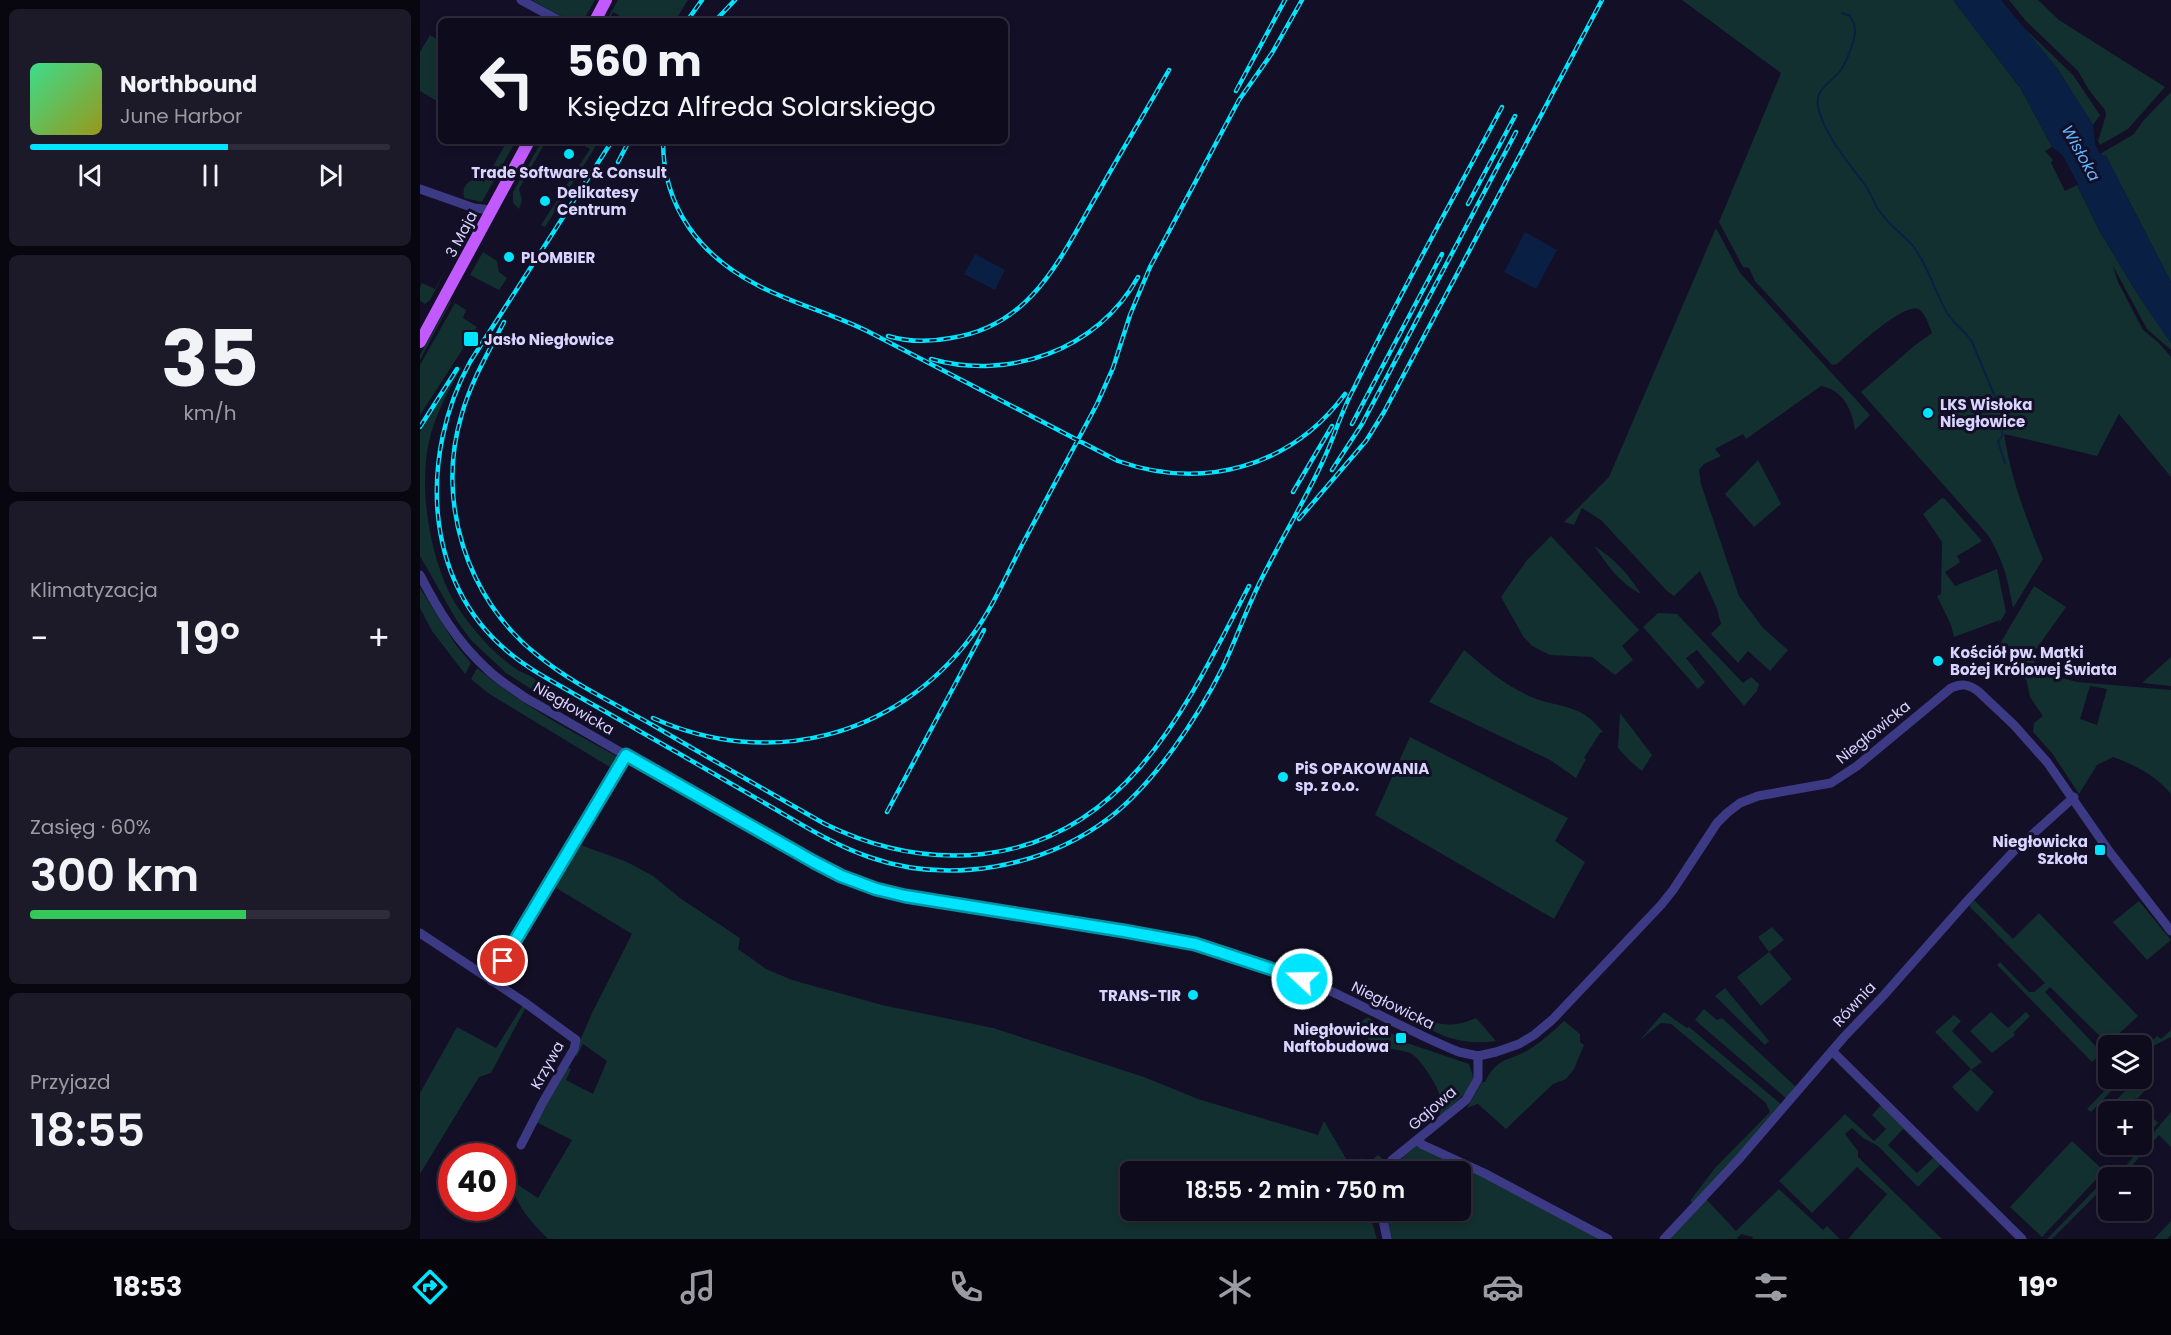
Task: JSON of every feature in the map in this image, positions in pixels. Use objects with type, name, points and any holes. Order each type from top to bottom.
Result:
[{"type":"main road","points":[[597,18],[606,0]]},
{"type":"main road","name":"3 Maja","points":[[420,342],[528,144]]},
{"type":"street","points":[[521,0],[554,18]]},
{"type":"street","points":[[420,189],[474,208],[491,210]]},
{"type":"street","name":"Niegłowicka","points":[[420,575],[436,607],[471,653],[489,671],[524,697],[841,876],[876,889],[916,898],[1195,944],[1302,979],[1438,1044],[1478,1056],[1519,1044],[1552,1020],[1661,905],[1717,823],[1727,813],[1740,803],[1758,796],[1831,783],[1857,766],[1956,686],[1971,686],[2034,746],[2074,798],[2116,860],[2171,931]]},
{"type":"street","points":[[491,981],[626,755]]},
{"type":"street","name":"Równia","points":[[1664,1239],[1739,1160],[1832,1051],[2013,852],[2074,798]]},
{"type":"street","name":"Krzywa","points":[[420,933],[576,1040],[574,1049],[521,1145]]},
{"type":"street","points":[[1832,1051],[2022,1239]]},
{"type":"street","name":"Gajowa","points":[[1391,1161],[1469,1096],[1478,1079],[1478,1056]]},
{"type":"street","points":[[1418,1140],[1423,1145],[1484,1173],[1608,1239]]},
{"type":"street","points":[[1384,1221],[1387,1239]]},
{"type":"green space","points":[[532,0],[595,0],[585,18],[567,18]]},
{"type":"green space","points":[[618,0],[688,0],[677,18],[624,18],[613,12],[610,18],[608,18]]},
{"type":"green space","points":[[1682,0],[1953,0],[2021,89],[2052,147],[2045,151],[2053,160],[2051,163],[2065,191],[2077,185],[2100,232],[2140,298],[2171,343],[2171,350],[2147,329],[2113,266],[2118,282],[2143,330],[2171,357],[2171,477],[2119,414],[2097,456],[2004,434],[2020,498],[2043,559],[2013,608],[2004,570],[1988,535],[1861,392],[1932,333],[1923,313],[1918,309],[1910,309],[1900,314],[1876,330],[1837,364],[1832,365],[1755,281],[1749,268],[1743,267],[1719,222],[1781,73]]},
{"type":"green space","points":[[2009,0],[2038,0],[2059,20],[2165,87],[2128,129],[2100,145],[2098,141],[2106,115],[2105,110],[2078,71],[2026,21]]},
{"type":"green space","points":[[2022,26],[2073,75],[2100,115],[2093,125],[2057,68]]},
{"type":"green space","points":[[430,35],[438,40],[438,102],[420,91],[420,52]]},
{"type":"green space","points":[[2171,92],[2171,282],[2106,156],[2100,154],[2134,134],[2143,121]]},
{"type":"green space","points":[[504,144],[514,144],[482,202],[464,198],[464,188],[467,183],[476,179],[484,182]]},
{"type":"green space","points":[[540,144],[544,144],[519,189],[522,200],[519,209],[513,203],[513,192]]},
{"type":"green space","points":[[581,144],[597,144],[545,227],[541,225],[590,149]]},
{"type":"green space","points":[[1716,228],[1740,273],[1870,415],[1855,430],[1852,415],[1841,396],[1821,386],[1746,439],[1743,434],[1715,449],[1721,456],[1704,464],[1699,470],[1701,484],[1739,596],[1763,628],[1788,650],[1770,671],[1748,651],[1738,663],[1711,634],[1721,624],[1717,609],[1700,571],[1674,596],[1601,520],[1582,508],[1574,525],[1564,522],[1609,477]]},
{"type":"green space","points":[[483,252],[497,261],[499,272],[507,278],[499,290],[470,275]]},
{"type":"green space","points":[[448,266],[430,300],[425,304],[420,301],[422,283],[435,289]]},
{"type":"green space","points":[[451,302],[420,360],[420,355]]},
{"type":"green space","points":[[455,303],[466,310],[463,318],[477,327],[420,415],[420,365]]},
{"type":"green space","points":[[467,358],[439,412],[428,446],[425,482],[431,538],[441,574],[460,611],[496,653],[516,669],[536,680],[544,697],[506,673],[471,640],[457,621],[420,556],[420,432]]},
{"type":"green space","points":[[1758,460],[1781,504],[1754,527],[1725,494]]},
{"type":"green space","points":[[1942,498],[1982,541],[1957,556],[1960,562],[1945,572],[1955,586],[1997,569],[2006,612],[1998,625],[2000,620],[1954,637],[1951,625],[1937,596],[1941,594],[1942,542],[1923,514]]},
{"type":"green space","points":[[1551,536],[1639,630],[1622,646],[1633,660],[1615,675],[1592,657],[1550,655],[1532,646],[1523,636],[1501,597],[1527,560]]},
{"type":"green space","points":[[1594,546],[1620,567],[1641,594],[1620,579]]},
{"type":"green space","points":[[2034,586],[2066,607],[2032,655],[2035,664],[2003,656],[1998,647]]},
{"type":"green space","points":[[420,588],[456,645],[471,663],[465,674],[432,631],[420,608]]},
{"type":"green space","points":[[1658,613],[1677,614],[1743,683],[1751,677],[1759,684],[1757,691],[1744,706],[1697,650],[1686,658],[1705,682],[1698,689],[1643,627]]},
{"type":"green space","points":[[1464,650],[1508,685],[1537,699],[1576,710],[1594,722],[1603,732],[1600,733],[1584,758],[1586,759],[1576,778],[1550,760],[1429,702]]},
{"type":"green space","points":[[2171,657],[2171,686],[2142,683]]},
{"type":"green space","points":[[2018,666],[2077,682],[2171,690],[2171,794],[2144,771],[2113,757],[2097,765],[2079,794],[2052,753],[2033,732],[2034,723],[2043,716],[2030,697],[2027,682]],"holes":[[[2090,686],[2107,689],[2097,725],[2080,719]]]},
{"type":"green space","points":[[477,668],[528,705],[618,757],[613,769],[488,693],[471,679]]},
{"type":"green space","points":[[1620,713],[1652,755],[1642,771],[1618,748]]},
{"type":"green space","points":[[1410,737],[1568,818],[1555,841],[1585,862],[1554,919],[1375,815]]},
{"type":"green space","points":[[578,844],[627,862],[653,876],[680,898],[740,938],[738,949],[766,969],[792,980],[882,1005],[993,1028],[1144,1077],[1198,1099],[1318,1135],[1324,1121],[1347,1161],[1120,1161],[1120,1221],[1372,1221],[1377,1239],[548,1239],[524,1212],[516,1197],[516,1184],[538,1198],[572,1140],[536,1122],[567,1067],[571,1069],[566,1080],[593,1094],[607,1061],[583,1044],[577,1056],[574,1055],[592,1013],[632,934],[553,886]]},
{"type":"green space","points":[[1974,900],[2013,939],[2039,913],[2138,1016],[2118,1035],[2099,1035],[2050,987],[2045,992],[2098,1049],[2098,1057],[2092,1062],[1997,965],[2000,962],[2029,992],[2034,992],[2045,983],[1969,906]]},
{"type":"green space","points":[[2139,901],[2171,940],[2147,960],[2113,922]]},
{"type":"green space","points":[[1772,927],[1784,940],[1769,952],[1758,937]]},
{"type":"green space","points":[[1769,952],[1792,979],[1761,1006],[1737,977]]},
{"type":"green space","points":[[1725,988],[1769,1041],[1765,1045],[1715,996]]},
{"type":"green space","points":[[523,1005],[526,1007],[491,1073],[479,1077],[420,1174],[420,1093],[457,1027],[496,1048]]},
{"type":"green space","points":[[1394,1006],[1444,1024],[1454,1024],[1476,1018],[1496,1041],[1467,1042],[1443,1035],[1395,1011]]},
{"type":"green space","points":[[1704,1009],[1717,1020],[1722,1018],[1796,1087],[1787,1099],[1695,1020]]},
{"type":"green space","points":[[1664,1012],[1687,1028],[1689,1027],[1782,1105],[1695,1203],[1690,1201],[1715,1168],[1770,1112],[1766,1103],[1671,1024],[1661,1023],[1640,1040]]},
{"type":"green space","points":[[1991,1012],[2008,1028],[2026,1012],[2030,1016],[2013,1033],[2015,1035],[1992,1053],[1970,1031]]},
{"type":"green space","points":[[1954,1015],[1961,1021],[1952,1031],[1982,1062],[1971,1070],[1994,1092],[1977,1112],[1952,1087],[1971,1069],[1935,1032]]},
{"type":"green space","points":[[1368,1017],[1404,1042],[1469,1064],[1474,1079],[1467,1092],[1439,1117],[1440,1103],[1437,1088],[1414,1055],[1405,1051],[1369,1049],[1368,1034],[1364,1026],[1361,1029],[1359,1027]]},
{"type":"green space","points":[[1564,1021],[1580,1034],[1580,1042],[1584,1045],[1574,1069],[1566,1079],[1553,1084],[1506,1129],[1478,1104],[1467,1108],[1482,1082],[1485,1082],[1494,1068],[1530,1049]]},
{"type":"green space","points":[[2171,1030],[2171,1037],[2152,1048],[2152,1041],[2157,1036],[2161,1039]]},
{"type":"green space","points":[[2106,1089],[2113,1089],[2102,1101],[2098,1101],[2098,1105],[2091,1112],[2087,1109]]},
{"type":"green space","points":[[2146,1089],[2137,1099],[2134,1097],[2138,1101],[2117,1099],[2126,1090]]},
{"type":"green space","points":[[1881,1105],[1942,1163],[1918,1187],[1878,1146],[1863,1138],[1852,1128],[1845,1134],[1858,1151],[1858,1157],[1942,1239],[1848,1239],[1887,1194],[1857,1167],[1812,1213],[1779,1181],[1845,1114],[1874,1141],[1886,1129],[1872,1115]],"holes":[[[1903,1129],[1933,1158],[1917,1173],[1888,1145]]]},
{"type":"green space","points":[[2171,1112],[2171,1147],[2159,1135],[2152,1143],[2152,1135]]},
{"type":"green space","points":[[2152,1117],[2158,1123],[2152,1130]]},
{"type":"green space","points":[[2072,1141],[2100,1167],[2098,1177],[2042,1237],[2010,1207]]},
{"type":"green space","points":[[1418,1145],[1453,1161],[1398,1161]]},
{"type":"green space","points":[[1378,1155],[1383,1161],[1371,1161]]},
{"type":"green space","points":[[2135,1155],[2141,1155],[2131,1167],[2125,1167]]},
{"type":"green space","points":[[1471,1170],[1603,1239],[1391,1239],[1388,1221],[1471,1221]]},
{"type":"green space","points":[[2098,1186],[2098,1193],[2052,1239],[2047,1239]]},
{"type":"green space","points":[[1779,1189],[1823,1230],[1827,1226],[1840,1239],[1752,1239],[1753,1237],[1741,1234],[1737,1239],[1667,1239],[1706,1199],[1736,1231]]},
{"type":"green space","points":[[2171,1221],[2171,1235],[2167,1239],[2154,1239]]},
{"type":"water","name":"Wisłoka","points":[[1953,0],[2001,0],[2057,68],[2093,125],[2095,144],[2100,154],[2106,156],[2171,282],[2171,343],[2140,298],[2100,232],[2063,156],[2052,147],[2021,89]]},
{"type":"water","points":[[1525,232],[1557,250],[1536,289],[1504,272]]},
{"type":"water","points":[[975,254],[1005,270],[995,290],[964,274]]},
{"type":"waterway","points":[[1842,13],[1850,16],[1853,22],[1854,38],[1842,68],[1818,95],[1817,101],[1821,117],[1831,138],[1867,188],[1879,210],[1918,253],[1946,311],[1972,342],[2003,416],[2002,436],[1998,442],[2005,463]]},
{"type":"railway","points":[[689,18],[702,0]]},
{"type":"railway","points":[[718,18],[735,0]]},
{"type":"railway","points":[[1236,91],[1285,0]]},
{"type":"railway","points":[[653,718],[697,734],[741,741],[784,742],[827,735],[867,721],[905,700],[940,672],[971,637],[992,604],[1097,404],[1113,368],[1130,315],[1150,267],[1239,100],[1272,53],[1302,0]]},
{"type":"railway","points":[[1299,519],[1366,441],[1384,412],[1602,0]]},
{"type":"railway","points":[[888,336],[919,341],[951,338],[979,331],[1003,319],[1024,303],[1041,285],[1071,241],[1169,70]]},
{"type":"railway","points":[[610,144],[470,362],[454,398],[443,436],[437,475],[438,514],[445,553],[458,589],[479,622],[523,664],[812,831],[857,853],[899,865],[931,870],[962,870],[994,867],[1025,860],[1083,835],[1126,804],[1174,748],[1201,707],[1223,667],[1259,584],[1315,478],[1345,406],[1408,282],[1502,107]]},
{"type":"railway","points":[[1468,204],[1515,116]]},
{"type":"railway","points":[[1332,470],[1362,424],[1516,132]]},
{"type":"railway","points":[[618,162],[627,144]]},
{"type":"railway","points":[[663,144],[670,188],[678,208],[703,245],[738,274],[772,292],[869,332],[1118,461],[1150,470],[1182,473],[1213,472],[1243,466],[1272,455],[1299,439],[1323,419],[1345,394]]},
{"type":"railway","points":[[1352,424],[1442,254]]},
{"type":"railway","points":[[931,359],[961,365],[991,366],[1020,362],[1049,354],[1075,341],[1100,324],[1121,302],[1138,277]]},
{"type":"railway","points":[[504,322],[480,368],[465,404],[454,449],[452,482],[463,547],[475,577],[492,606],[512,632],[564,675],[825,824],[863,840],[922,854],[983,854],[1034,842],[1078,821],[1116,792],[1149,757],[1203,674],[1249,586]]},
{"type":"railway","points":[[420,427],[457,369]]},
{"type":"railway","points":[[1293,492],[1332,426]]},
{"type":"railway","points":[[887,812],[984,630]]},
{"type":"place","name":"Trade Software & Consult","points":[[569,154]]},
{"type":"place","name":"Delikatesy Centrum","points":[[545,201]]},
{"type":"place","name":"PLOMBIER","points":[[509,257]]},
{"type":"place","name":"Jasło Niegłowice","points":[[471,339]]},
{"type":"place","name":"LKS Wisłoka Niegłowice","points":[[1928,413]]},
{"type":"place","name":"Kościół pw. Matki Bożej Królowej Świata","points":[[1938,661]]},
{"type":"place","name":"PiS OPAKOWANIA sp. z o.o.","points":[[1283,777]]},
{"type":"place","name":"Niegłowicka Szkoła","points":[[2100,850]]},
{"type":"place","name":"TRANS-TIR","points":[[1193,995]]},
{"type":"place","name":"Niegłowicka Naftobudowa","points":[[1401,1038]]},
{"type":"route","points":[[503,961],[626,755],[814,862],[841,876],[876,889],[938,902],[1195,944],[1302,979]]}]
